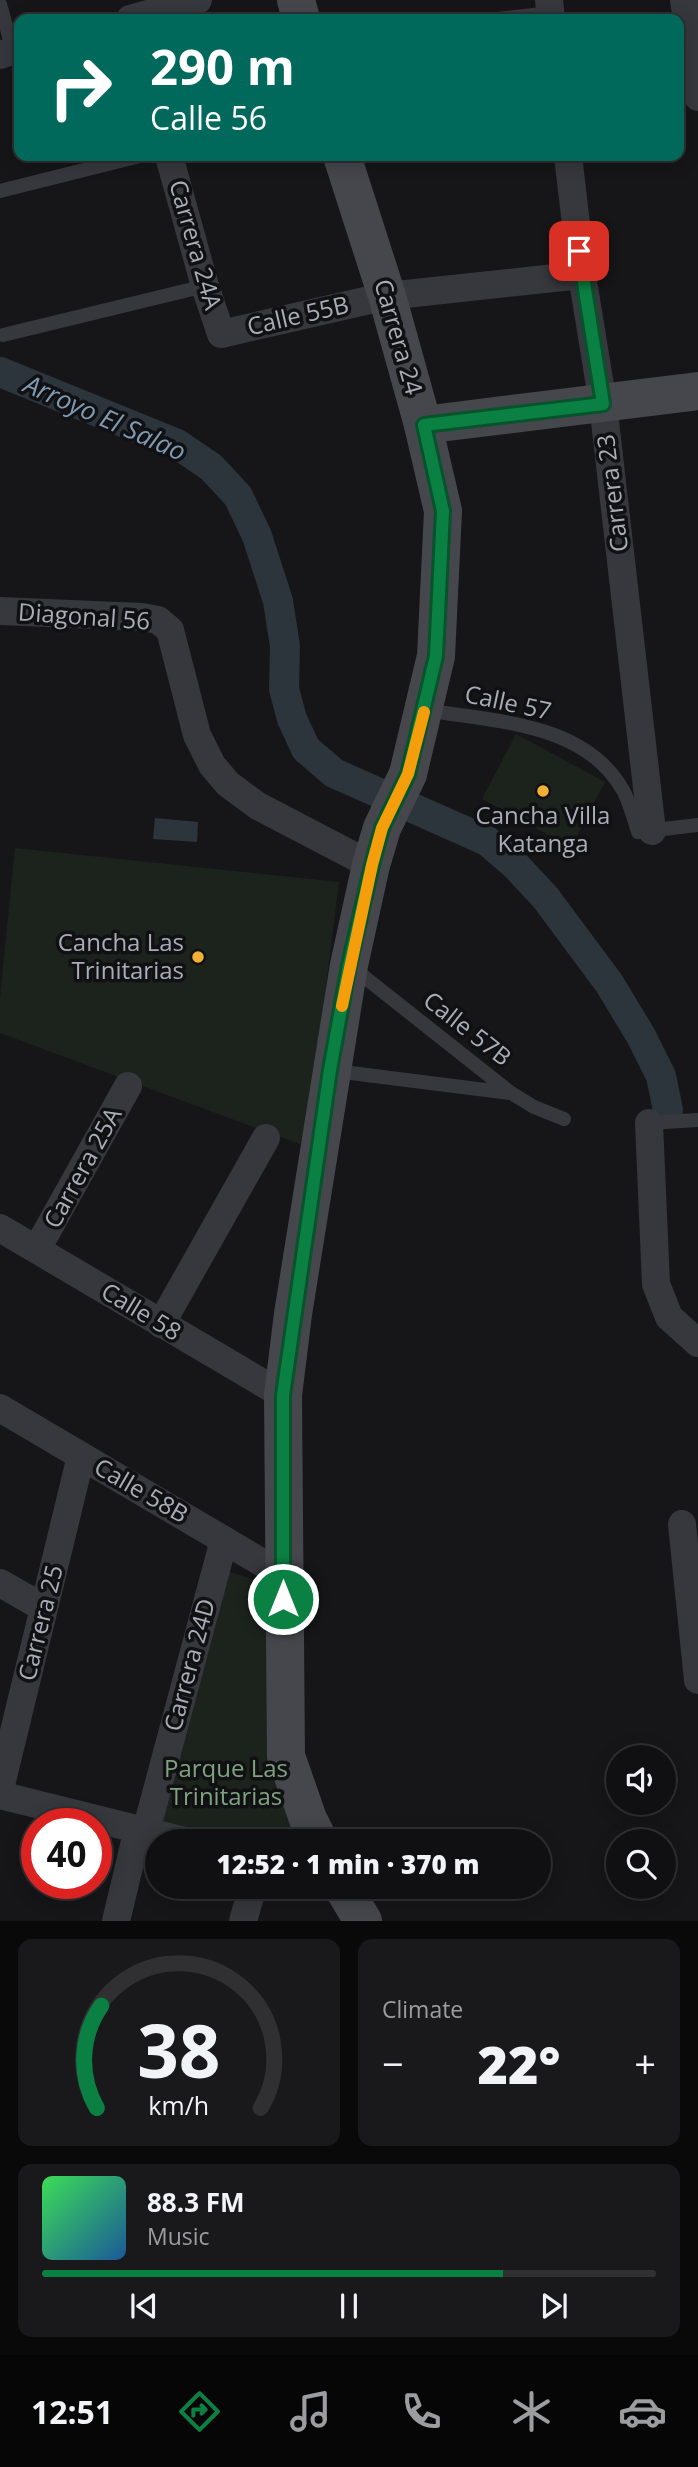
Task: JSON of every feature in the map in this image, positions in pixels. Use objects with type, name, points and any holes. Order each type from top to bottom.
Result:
[{"type":"street","points":[[133,14],[198,0]]},
{"type":"street","points":[[684,0],[698,97]]},
{"type":"street","name":"Carrera 24A","points":[[170,161],[221,334]]},
{"type":"street","name":"Carrera 24","points":[[313,1829],[286,1756],[283,1395],[330,1070],[349,965],[382,828],[408,774],[436,656],[443,511],[424,425],[387,296],[344,161]]},
{"type":"street","name":"Carrera 23","points":[[569,161],[582,275],[603,404],[652,831]]},
{"type":"street","name":"Calle 55B","points":[[221,334],[387,296],[582,275]]},
{"type":"street","points":[[424,425],[698,391]]},
{"type":"street","name":"Diagonal 56","points":[[0,611],[158,620],[170,630],[197,735],[212,765],[228,785],[258,806],[372,865]]},
{"type":"street","name":"Carrera 25A","points":[[37,1249],[128,1086]]},
{"type":"street","points":[[649,1123],[656,1284],[669,1317],[698,1343]]},
{"type":"street","points":[[161,1324],[266,1138]]},
{"type":"street","name":"Calle 58","points":[[0,1227],[283,1395]]},
{"type":"street","name":"Calle 58B","points":[[0,1408],[283,1575]]},
{"type":"street","name":"Carrera 25","points":[[0,1789],[81,1456]]},
{"type":"street","points":[[682,1524],[698,1680]]},
{"type":"street","name":"Carrera 24D","points":[[116,1921],[224,1540]]},
{"type":"street","points":[[0,1584],[44,1608]]},
{"type":"street","points":[[0,1795],[145,1831]]},
{"type":"street","points":[[243,1921],[249,1899]]},
{"type":"street","points":[[350,1899],[363,1921]]},
{"type":"lane","points":[[0,4],[11,52]]},
{"type":"lane","points":[[530,14],[550,11]]},
{"type":"lane","points":[[0,191],[120,161]]},
{"type":"lane","points":[[3,335],[205,286]]},
{"type":"lane","name":"Calle 57","points":[[425,710],[517,724],[575,743],[596,757],[618,783],[624,792],[638,832],[652,831]]},
{"type":"lane","points":[[652,831],[698,825]]},
{"type":"lane","name":"Calle 57B","points":[[349,965],[511,1093],[534,1107],[564,1119]]},
{"type":"lane","points":[[330,1070],[511,1093]]},
{"type":"lane","points":[[649,1123],[698,1120]]},
{"type":"green space","name":"Cancha Villa Katanga","points":[[516,734],[605,782],[571,847],[482,799]]},
{"type":"green space","points":[[15,848],[339,882],[316,1065],[302,1145],[0,1033],[0,998]]},
{"type":"green space","name":"Parque Las Trinitarias","points":[[229,1572],[275,1586],[306,1829],[171,1829],[155,1825]]},
{"type":"shaded area","points":[[155,818],[198,822],[197,842],[153,839]]},
{"type":"waterway","name":"Arroyo El Salao","points":[[0,372],[177,444],[211,467],[238,496],[257,536],[278,601],[285,646],[284,689],[292,719],[306,749],[334,773],[487,841],[516,866],[545,897],[609,983],[661,1076],[668,1110]]},
{"type":"slow traffic","points":[[342,1006],[349,965],[382,828],[408,774],[424,712]]},
{"type":"place","name":"Cancha Villa Katanga","points":[[543,791]]},
{"type":"place","name":"Cancha Las Trinitarias","points":[[198,957]]},
{"type":"route","points":[[283,1599],[283,1395],[330,1070],[349,965],[372,865],[382,828],[408,774],[436,656],[443,511],[424,425],[603,404],[579,251]]}]
